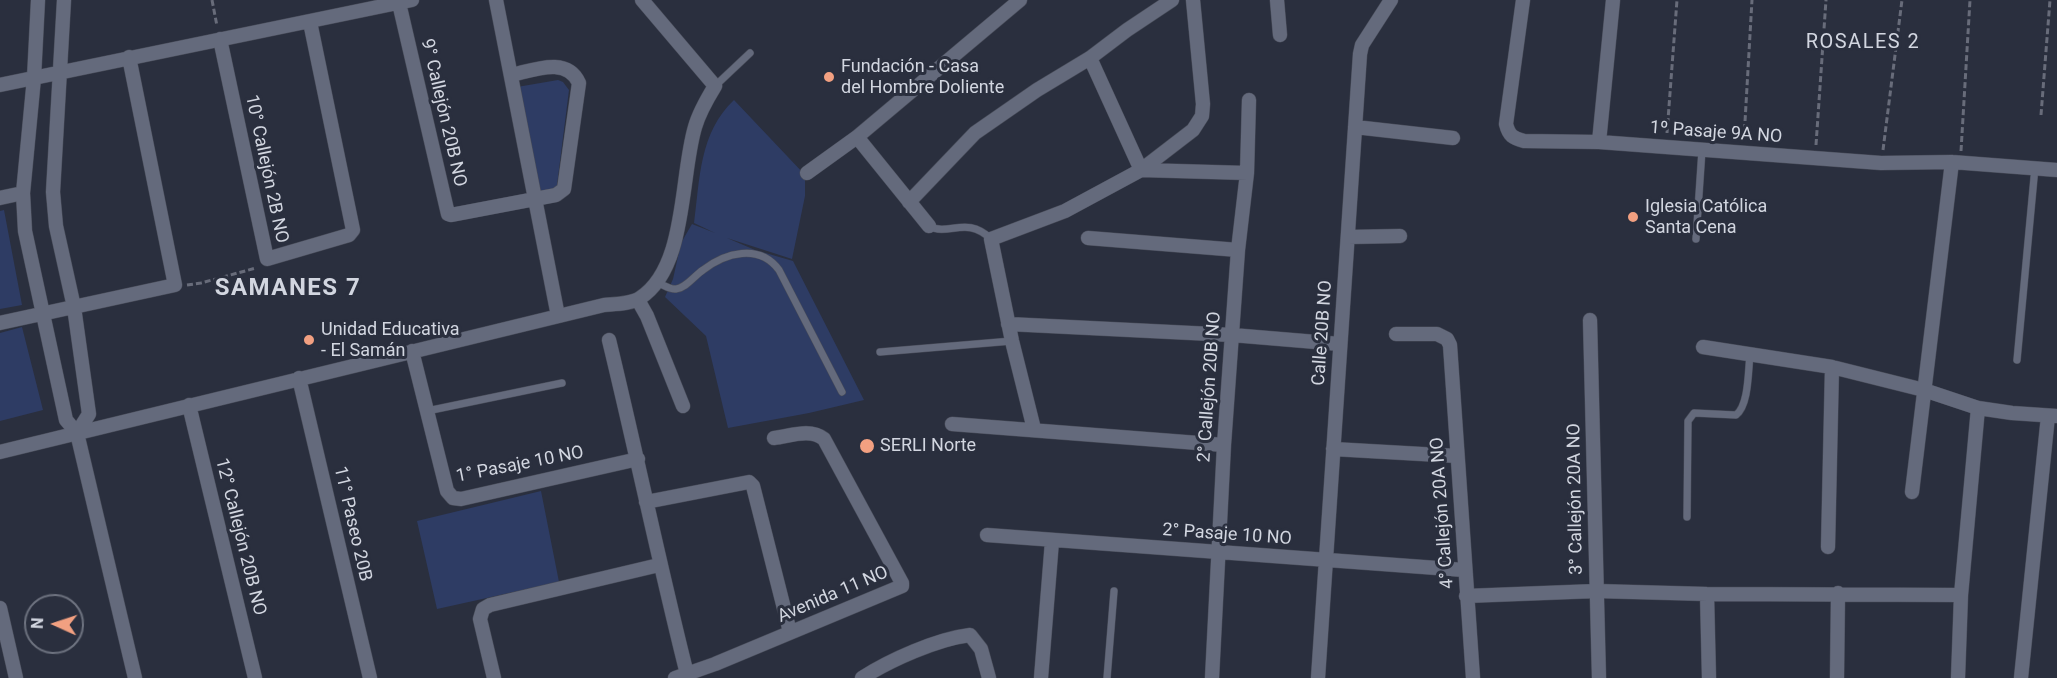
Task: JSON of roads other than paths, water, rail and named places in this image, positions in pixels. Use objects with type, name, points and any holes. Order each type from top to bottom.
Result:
[{"type":"street","points":[[38,0],[34,78],[23,193],[25,231],[66,420],[76,433],[135,678]]},
{"type":"street","points":[[64,0],[53,192],[56,226],[74,307],[89,414],[76,433]]},
{"type":"street","points":[[496,0],[558,316]]},
{"type":"street","points":[[0,452],[558,316],[638,300],[658,283],[672,254],[695,127],[715,86],[642,0]]},
{"type":"street","points":[[807,173],[857,137],[1020,0]]},
{"type":"street","points":[[909,202],[975,133],[1037,90],[1090,58],[1126,30],[1172,0]]},
{"type":"street","points":[[1034,429],[1008,324],[991,239],[1065,211],[1141,170],[1194,130],[1202,116],[1203,104],[1193,0]]},
{"type":"street","points":[[1276,0],[1280,35]]},
{"type":"street","name":"Calle 20B NO","points":[[1318,678],[1362,45],[1391,0]]},
{"type":"street","name":"1º Pasaje 9A NO","points":[[1523,0],[1506,124],[1513,138],[1524,141],[1599,142],[1881,163],[1956,162],[2057,170]]},
{"type":"street","points":[[1599,142],[1612,0]]},
{"type":"street","points":[[0,85],[405,1]]},
{"type":"street","name":"9° Callejón 20B NO","points":[[405,1],[448,213],[451,215],[536,197]]},
{"type":"street","name":"10° Callejón 2B NO","points":[[220,39],[267,259],[349,236],[353,230],[310,22]]},
{"type":"street","points":[[0,323],[175,285],[129,57]]},
{"type":"street","points":[[1090,58],[1141,170]]},
{"type":"street","points":[[511,75],[554,67],[566,68],[574,73],[579,83],[564,189],[556,195],[536,197]]},
{"type":"street","name":"2° Callejón 20B NO","points":[[1212,678],[1224,445],[1238,250],[1247,173],[1249,100]]},
{"type":"street","points":[[1355,127],[1453,138]]},
{"type":"street","points":[[857,137],[928,226]]},
{"type":"street","points":[[1912,492],[1923,390],[1956,162]]},
{"type":"street","points":[[1141,170],[1247,173]]},
{"type":"street","points":[[0,198],[23,193]]},
{"type":"street","points":[[1348,237],[1400,236]]},
{"type":"street","points":[[1088,238],[1238,250]]},
{"type":"street","points":[[638,300],[647,316],[683,406]]},
{"type":"street","name":"3° Callejón 20A NO","points":[[1590,320],[1599,678]]},
{"type":"street","points":[[1008,324],[1232,334],[1340,344]]},
{"type":"street","name":"4° Callejón 20A NO","points":[[1396,334],[1437,334],[1447,339],[1450,345],[1473,678]]},
{"type":"street","points":[[609,340],[638,459],[681,676]]},
{"type":"street","points":[[1703,347],[1832,367],[1923,390],[1978,408],[2052,416],[2021,678]]},
{"type":"street","name":"1° Pasaje 10 NO","points":[[412,351],[447,491],[453,498],[460,499],[638,459]]},
{"type":"street","points":[[1828,547],[1832,367]]},
{"type":"street","name":"11° Paseo 20B","points":[[299,378],[370,678]]},
{"type":"street","name":"12° Callejón 20B NO","points":[[189,405],[255,678]]},
{"type":"street","points":[[1958,678],[1961,595],[1978,408]]},
{"type":"street","points":[[952,424],[1224,445]]},
{"type":"street","name":"Avenida 11 NO","points":[[681,676],[900,588],[902,583],[824,439],[817,433],[774,438]]},
{"type":"street","points":[[1333,449],[1457,456]]},
{"type":"street","points":[[646,502],[749,482],[753,486],[790,632]]},
{"type":"street","name":"2° Pasaje 10 NO","points":[[987,536],[1464,570]]},
{"type":"street","points":[[1041,678],[1052,541]]},
{"type":"street","points":[[494,678],[480,619],[483,609],[490,605],[659,565]]},
{"type":"street","points":[[1466,596],[1596,591],[1961,595]]},
{"type":"street","points":[[1837,678],[1838,593]]},
{"type":"street","points":[[1707,594],[1709,678]]},
{"type":"street","points":[[0,608],[16,678]]},
{"type":"street","points":[[862,678],[912,653],[950,638],[970,635],[981,649],[988,678]]},
{"type":"lane","points":[[715,86],[750,52]]},
{"type":"lane","points":[[1696,239],[1702,150]]},
{"type":"lane","points":[[2017,360],[2035,167]]},
{"type":"lane","points":[[928,226],[934,229],[968,226],[981,230],[991,239]]},
{"type":"lane","points":[[658,283],[673,290],[679,288],[703,269],[736,253],[745,252],[768,259],[779,270],[842,392]]},
{"type":"lane","points":[[880,352],[1012,341]]},
{"type":"lane","points":[[1687,517],[1688,421],[1694,413],[1736,415],[1740,412],[1744,405],[1750,355]]},
{"type":"lane","points":[[427,411],[562,383]]},
{"type":"lane","points":[[1107,678],[1114,591]]},
{"type":"place","name":"Fundación - Casa del Hombre Doliente","points":[[829,77]]},
{"type":"place","name":"Iglesia Católica Santa Cena","points":[[1633,217]]},
{"type":"place","name":"Unidad Educativa - El Samán","points":[[309,340]]},
{"type":"place","name":"SERLI Norte","points":[[867,446]]},
{"type":"district","name":"ROSALES 2","points":[[1863,43]]},
{"type":"district","name":"SAMANES 7","points":[[288,289]]}]
